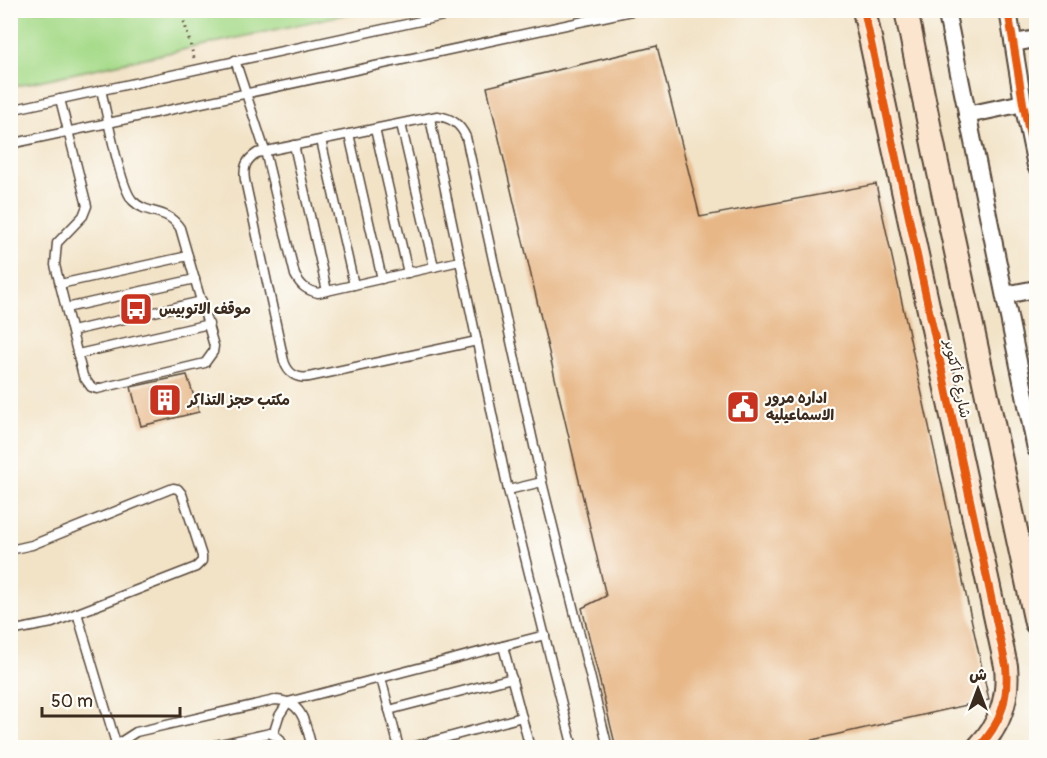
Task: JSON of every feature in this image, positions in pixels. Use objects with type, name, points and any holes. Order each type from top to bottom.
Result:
[{"type":"street","name":"شارع 6 أكتوبر","points":[[906,10],[1036,623]]},
{"type":"street","points":[[946,10],[1036,449]]},
{"type":"street","points":[[1008,10],[1023,104],[1036,166]]},
{"type":"street","name":"شارع 6 أكتوبر","points":[[863,16],[898,167],[1005,666],[1007,688],[1002,711],[996,725],[978,747]]},
{"type":"street","points":[[1014,44],[1036,39]]},
{"type":"street","points":[[967,115],[1023,104]]},
{"type":"street","points":[[898,167],[936,159]]},
{"type":"street","points":[[1005,295],[1036,289]]},
{"type":"lane","points":[[10,110],[471,10]]},
{"type":"lane","points":[[10,144],[636,10]]},
{"type":"lane","points":[[235,60],[265,151],[295,275],[300,284],[318,293],[460,261]]},
{"type":"lane","points":[[60,99],[87,206],[83,216],[57,243],[55,265],[86,382],[98,389],[205,363],[213,352],[214,345],[180,228],[168,215],[139,206],[129,196],[123,183],[101,90]]},
{"type":"lane","points":[[477,341],[309,377],[298,377],[292,374],[286,366],[244,172],[245,164],[250,157],[265,151],[437,116],[447,118],[462,128],[466,137],[542,482],[608,747]]},
{"type":"lane","points":[[430,118],[508,490],[573,747]]},
{"type":"lane","points":[[401,124],[434,267]]},
{"type":"lane","points":[[375,129],[408,273]]},
{"type":"lane","points":[[349,134],[382,279]]},
{"type":"lane","points":[[321,140],[354,285]]},
{"type":"lane","points":[[294,145],[327,291]]},
{"type":"lane","points":[[60,284],[188,256]]},
{"type":"lane","points":[[66,308],[195,279]]},
{"type":"lane","points":[[72,331],[202,301]]},
{"type":"lane","points":[[78,354],[209,324]]},
{"type":"lane","points":[[508,490],[542,482]]},
{"type":"lane","points":[[10,550],[32,545],[173,488],[178,489],[182,494],[202,556],[200,565],[42,626],[10,631]]},
{"type":"lane","points":[[76,613],[117,747],[129,735],[136,732],[275,700],[294,705],[303,715],[312,747]]},
{"type":"lane","points":[[273,735],[279,716],[288,702],[545,635]]},
{"type":"lane","points":[[503,646],[530,747]]},
{"type":"lane","points":[[381,678],[399,747]]},
{"type":"lane","points":[[389,710],[512,678]]},
{"type":"lane","points":[[408,747],[522,717]]},
{"type":"lane","points":[[10,730],[12,747]]},
{"type":"lane","points":[[201,747],[270,733],[279,738],[285,747]]},
{"type":"path","points":[[182,10],[197,69]]},
{"type":"green space","points":[[11,10],[361,10],[361,11],[11,87]]},
{"type":"building","name":"اداره مرور الاسماعيليه","points":[[657,46],[700,217],[876,184],[989,700],[777,748],[616,748],[582,608],[606,596],[487,87]]},
{"type":"building","name":"مكتب حجز التذاكر","points":[[187,375],[199,412],[141,426],[131,387]]},
{"type":"cycle path","points":[[864,10],[1006,666],[1007,678],[1002,710],[993,730],[978,748]]},
{"type":"cycle path","points":[[1008,10],[1036,166]]},
{"type":"place","name":"موقف الاتوبيس","points":[[136,309]]},
{"type":"place","name":"مكتب حجز التذاكر","points":[[165,400]]},
{"type":"place","name":"اداره مرور الاسماعيليه","points":[[743,407]]}]
